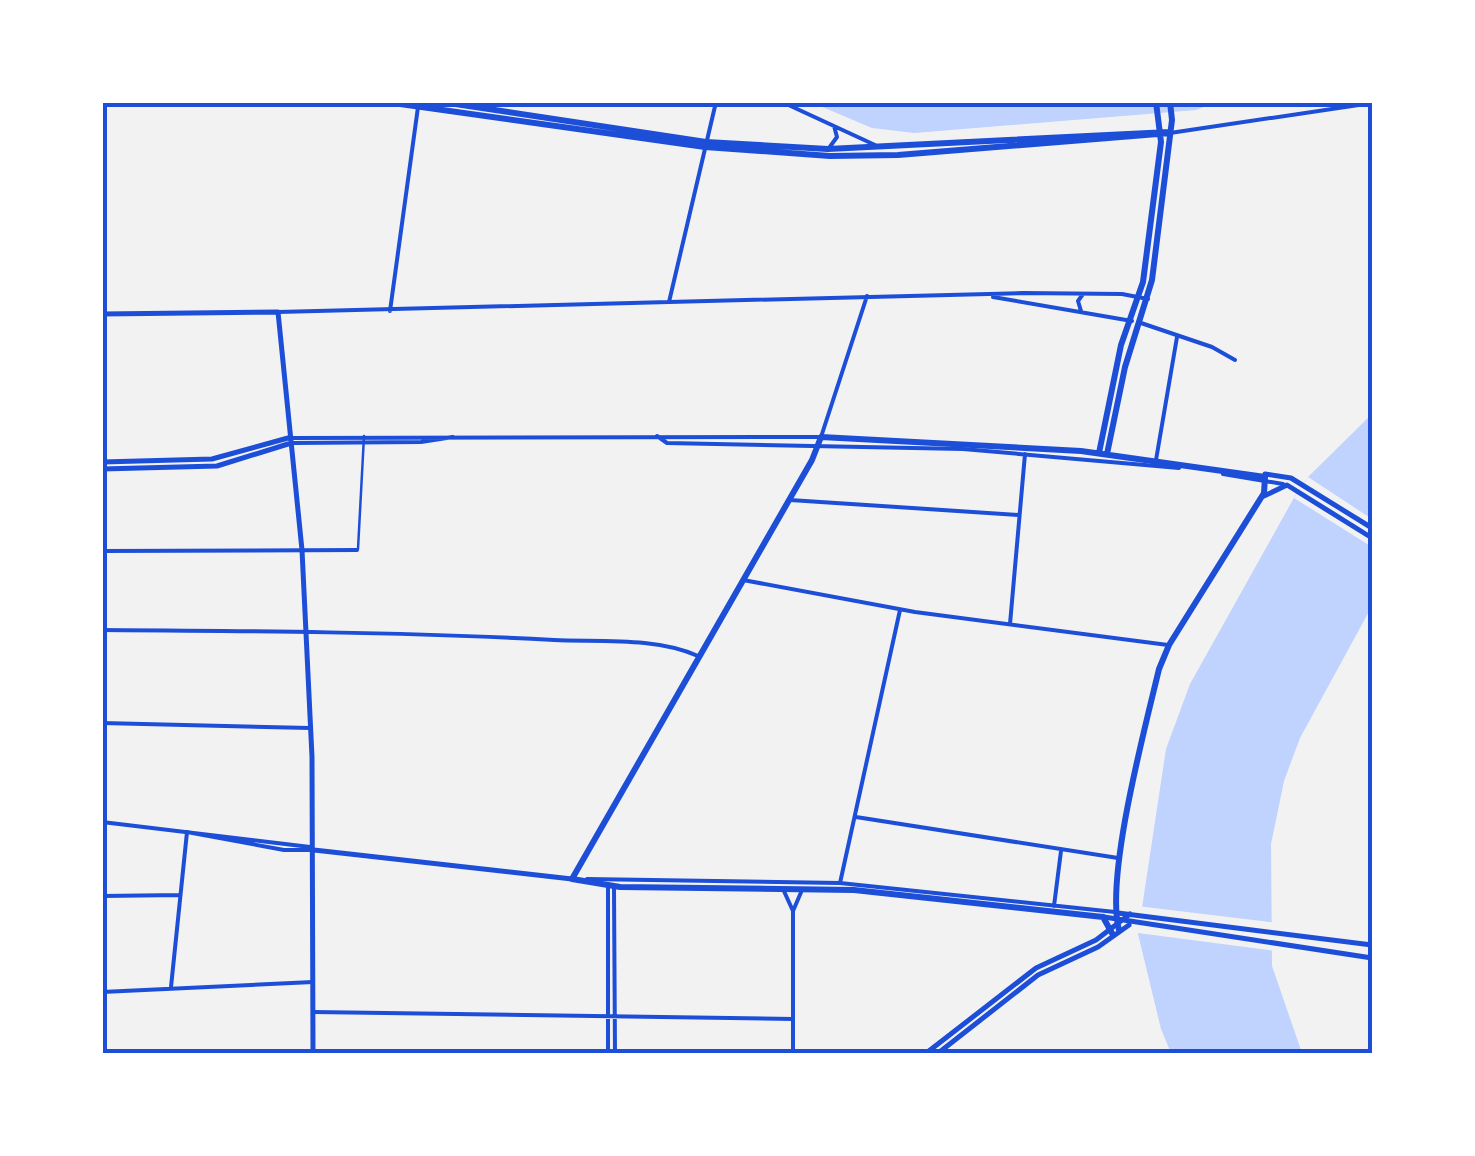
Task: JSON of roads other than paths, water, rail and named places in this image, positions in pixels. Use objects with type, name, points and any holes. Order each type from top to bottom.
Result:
[{"type":"main road","points":[[386,102],[706,144],[871,156],[1160,129]]},
{"type":"main road","points":[[442,102],[706,144],[884,149],[1160,129],[1170,133]]},
{"type":"main road","points":[[1103,456],[1129,320],[1138,296],[1160,129],[1156,102]]},
{"type":"main road","points":[[1103,456],[1122,376],[1148,299],[1172,120],[1170,102]]},
{"type":"main road","points":[[820,440],[1025,450],[1156,460],[1264,478],[1260,500],[1169,645],[1151,704],[1120,858],[1112,922],[1054,908],[839,886],[802,890],[611,886],[572,879],[790,500],[820,440]]},
{"type":"street","points":[[669,302],[716,102]]},
{"type":"street","points":[[782,102],[884,149]]},
{"type":"street","points":[[1170,133],[1372,102]]},
{"type":"street","points":[[390,311],[418,107]]},
{"type":"street","points":[[828,149],[838,137],[834,126]]},
{"type":"street","points":[[1081,311],[1078,302],[1083,294]]},
{"type":"street","points":[[102,427],[103,314],[390,311],[867,296],[1083,294],[1148,299]]},
{"type":"street","points":[[984,295],[1140,322],[1235,360]]},
{"type":"street","points":[[820,440],[867,296]]},
{"type":"street","points":[[278,312],[302,550],[306,632],[314,850],[313,1054]]},
{"type":"street","points":[[1156,460],[1177,335]]},
{"type":"street","points":[[102,465],[212,459],[288,441],[457,436],[820,440]]},
{"type":"street","points":[[364,439],[447,440],[457,436]]},
{"type":"street","points":[[657,436],[667,443],[820,440]]},
{"type":"street","points":[[1010,624],[1025,450]]},
{"type":"street","points":[[1103,456],[1264,478],[1301,488],[1372,528]]},
{"type":"street","points":[[1264,478],[1301,488],[1372,538]]},
{"type":"street","points":[[1260,500],[1283,484]]},
{"type":"street","points":[[790,500],[1019,515]]},
{"type":"street","points":[[102,550],[358,550]]},
{"type":"street","points":[[742,580],[900,610],[1169,645]]},
{"type":"street","points":[[102,822],[187,832],[284,850],[314,850],[572,879],[839,886],[900,610]]},
{"type":"street","points":[[102,630],[570,640],[681,649],[698,656]]},
{"type":"street","points":[[102,723],[310,728]]},
{"type":"street","points":[[856,817],[1120,858]]},
{"type":"street","points":[[171,989],[187,832]]},
{"type":"street","points":[[1054,908],[1061,850]]},
{"type":"street","points":[[611,886],[612,1054]]},
{"type":"street","points":[[783,889],[793,911]]},
{"type":"street","points":[[793,1054],[793,911],[802,890]]},
{"type":"street","points":[[102,896],[180,895]]},
{"type":"street","points":[[926,1054],[1032,971],[1096,940],[1112,922],[1135,914],[1372,946]]},
{"type":"street","points":[[1112,922],[1280,942],[1372,958]]},
{"type":"street","points":[[936,1054],[1038,974],[1098,947],[1112,922]]},
{"type":"street","points":[[102,992],[313,982]]},
{"type":"street","points":[[313,1012],[793,1019]]},
{"type":"lane","points":[[358,550],[364,439]]},
{"type":"water","points":[[813,103],[1214,103],[1196,110],[914,133],[872,128]]},
{"type":"water","points":[[1372,414],[1372,606],[1300,738],[1284,781],[1271,844],[1272,966],[1302,1053],[1171,1053],[1161,1029],[1138,934],[1166,749],[1190,684],[1295,496],[1308,477]]}]
